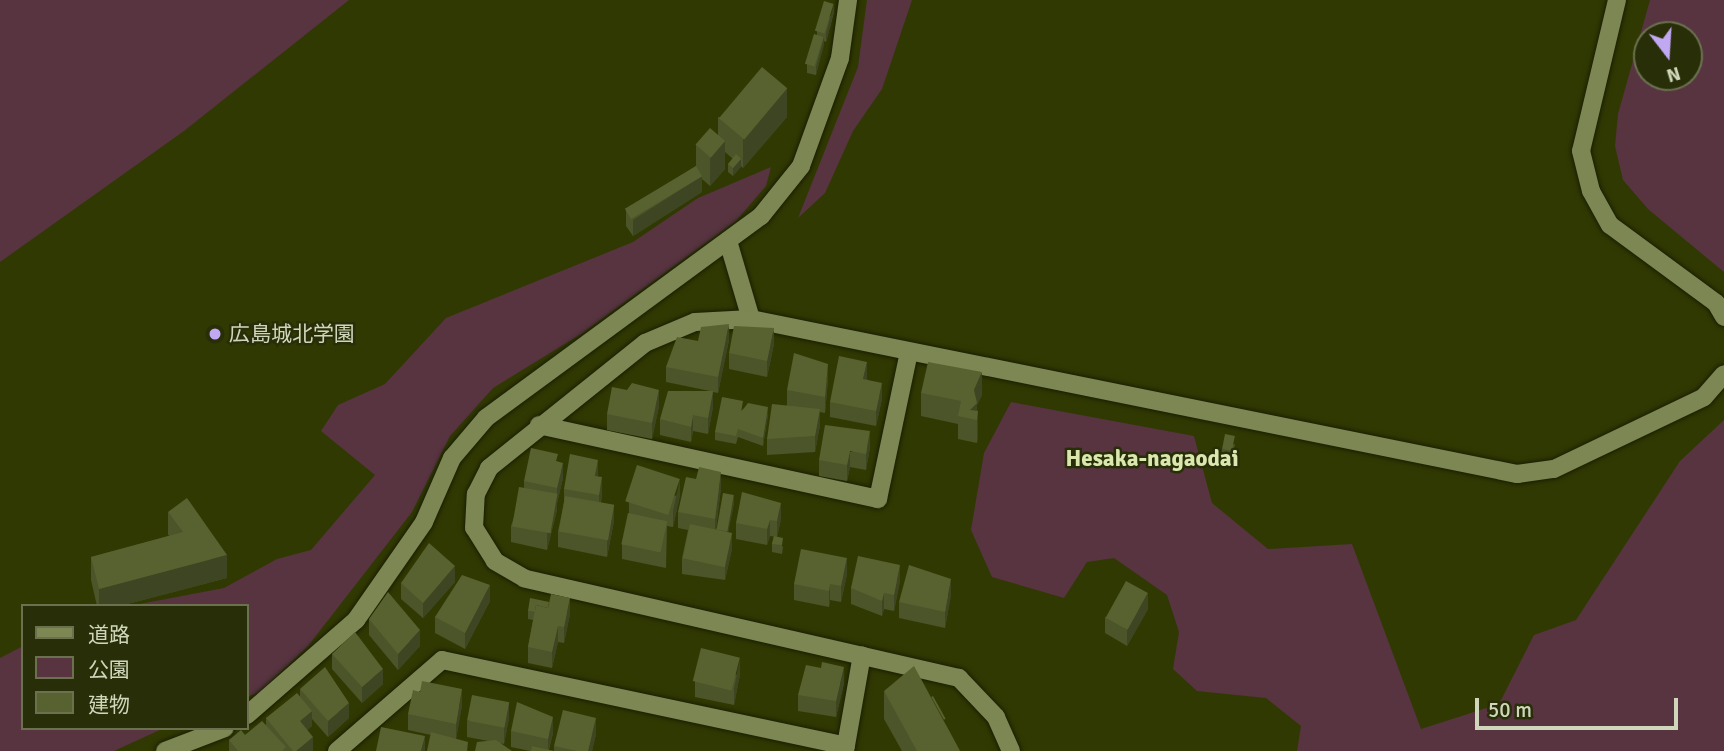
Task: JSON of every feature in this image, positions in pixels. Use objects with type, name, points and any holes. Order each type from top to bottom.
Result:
[{"type":"street","points":[[248,714],[356,620],[424,522],[452,458],[486,418],[761,216],[801,166],[840,58],[848,0]]},
{"type":"street","points":[[1618,0],[1581,151],[1591,191],[1610,225],[1716,303],[1724,317]]},
{"type":"street","points":[[728,241],[751,318]]},
{"type":"street","points":[[1011,751],[996,717],[959,678],[524,578],[495,561],[474,528],[476,494],[489,468],[539,425],[645,343],[695,322],[751,318],[1517,474],[1554,469],[1704,397],[1724,374]]},
{"type":"street","points":[[539,425],[878,499],[909,352]]},
{"type":"street","points":[[337,751],[442,660],[846,748],[862,655]]},
{"type":"street","points":[[165,751],[220,730]]},
{"type":"green space","points":[[0,0],[349,0],[184,131],[0,262]]},
{"type":"green space","points":[[867,0],[912,0],[882,89],[853,131],[825,193],[798,218],[858,67]]},
{"type":"green space","points":[[1650,0],[1724,0],[1724,272],[1648,209],[1623,180],[1615,146],[1618,114],[1633,61],[1633,91],[1703,91],[1703,21],[1644,21]]},
{"type":"green space","points":[[771,167],[766,186],[736,221],[581,334],[493,388],[450,436],[412,512],[308,646],[260,692],[248,697],[248,604],[140,604],[224,588],[277,559],[311,550],[375,475],[321,431],[338,405],[385,384],[446,318],[633,242],[698,198]]},
{"type":"green space","points":[[1011,402],[1194,436],[1212,503],[1268,549],[1352,544],[1421,729],[1499,704],[1534,635],[1576,620],[1680,461],[1724,420],[1724,751],[1297,751],[1301,726],[1266,698],[1197,691],[1173,669],[1179,632],[1167,595],[1114,558],[1087,562],[1064,598],[992,577],[971,530],[984,453]]},
{"type":"green space","points":[[21,647],[21,730],[160,730],[114,751],[0,751],[0,658]]},
{"type":"building","points":[[824,1],[834,4],[824,34],[815,31]]},
{"type":"building","points":[[814,34],[824,37],[814,67],[805,64]]},
{"type":"building","points":[[762,67],[787,88],[744,140],[719,118]]},
{"type":"building","points":[[710,128],[725,141],[711,158],[696,145]]},
{"type":"building","points":[[736,154],[741,159],[733,168],[728,164]]},
{"type":"building","points":[[696,166],[702,176],[631,219],[625,209]]},
{"type":"building","points":[[729,324],[718,377],[666,367],[677,337],[698,341],[701,327]]},
{"type":"building","points":[[734,326],[774,328],[767,361],[729,353]]},
{"type":"building","points":[[794,353],[828,364],[825,397],[787,390]]},
{"type":"building","points":[[839,356],[867,362],[863,379],[882,383],[876,411],[830,402]]},
{"type":"building","points":[[928,362],[982,372],[974,390],[977,403],[970,410],[978,411],[977,420],[958,416],[961,401],[921,393]]},
{"type":"building","points":[[632,383],[659,390],[652,423],[607,414],[612,387],[627,390]]},
{"type":"building","points":[[668,391],[713,391],[708,418],[693,415],[691,427],[660,419]]},
{"type":"building","points":[[722,397],[743,401],[741,412],[748,403],[768,407],[763,438],[738,429],[736,436],[715,432]]},
{"type":"building","points":[[772,404],[820,409],[815,436],[767,439]]},
{"type":"building","points":[[825,425],[870,431],[866,454],[850,451],[847,465],[819,460]]},
{"type":"building","points":[[1225,434],[1235,436],[1232,451],[1222,449]]},
{"type":"building","points":[[531,448],[558,454],[556,461],[563,463],[557,488],[524,481]]},
{"type":"building","points":[[570,454],[598,460],[595,476],[602,477],[599,495],[564,489]]},
{"type":"building","points":[[637,465],[680,479],[668,515],[625,501]]},
{"type":"building","points":[[699,467],[721,472],[715,519],[678,512],[686,477],[696,479]]},
{"type":"building","points":[[519,487],[557,494],[550,533],[512,526]]},
{"type":"building","points":[[742,492],[781,503],[777,521],[770,520],[767,529],[736,523]]},
{"type":"building","points":[[723,493],[734,495],[727,531],[717,529]]},
{"type":"building","points":[[565,496],[614,505],[608,540],[559,531]]},
{"type":"building","points":[[187,498],[227,555],[99,589],[91,557],[183,532],[168,512]]},
{"type":"building","points":[[628,513],[667,521],[660,553],[621,544]]},
{"type":"building","points":[[690,524],[732,533],[725,567],[683,558]]},
{"type":"building","points":[[774,536],[783,538],[782,545],[772,544]]},
{"type":"building","points":[[429,543],[455,566],[423,603],[401,583]]},
{"type":"building","points":[[801,549],[847,558],[841,586],[830,584],[829,591],[794,584]]},
{"type":"building","points":[[858,556],[900,565],[894,595],[884,593],[882,601],[851,588]]},
{"type":"building","points":[[909,565],[951,579],[945,612],[899,602]]},
{"type":"building","points":[[462,575],[490,585],[465,633],[435,617]]},
{"type":"building","points":[[1126,581],[1148,593],[1128,630],[1106,618]]},
{"type":"building","points":[[388,592],[420,630],[398,654],[369,619]]},
{"type":"building","points":[[551,594],[570,598],[564,627],[558,626],[552,652],[528,647],[536,605],[548,608]]},
{"type":"building","points":[[530,598],[549,602],[548,608],[536,605],[535,612],[528,611]]},
{"type":"building","points":[[355,632],[383,669],[362,687],[332,654]]},
{"type":"building","points":[[701,648],[740,658],[732,691],[693,681]]},
{"type":"building","points":[[822,662],[844,667],[836,701],[798,695],[806,665],[821,668]]},
{"type":"building","points":[[914,666],[960,751],[917,751],[884,691]]},
{"type":"building","points":[[325,667],[349,703],[328,721],[300,689]]},
{"type":"building","points":[[422,681],[462,689],[456,724],[408,714],[413,690],[420,692]]},
{"type":"building","points":[[297,693],[312,711],[300,721],[313,737],[293,751],[266,718]]},
{"type":"building","points":[[472,695],[509,702],[504,728],[467,721]]},
{"type":"building","points":[[933,696],[946,719],[944,720]]},
{"type":"building","points":[[517,702],[553,717],[548,739],[511,731]]},
{"type":"building","points":[[563,710],[596,718],[588,751],[554,746]]},
{"type":"building","points":[[262,721],[286,747],[282,751],[238,751],[229,740],[241,730],[245,735]]},
{"type":"building","points":[[381,727],[425,736],[421,751],[376,751]]},
{"type":"building","points":[[431,732],[468,742],[467,751],[427,751]]},
{"type":"building","points":[[496,740],[512,751],[475,751],[477,742]]},
{"type":"building","points":[[532,746],[554,751],[531,751]]},
{"type":"place","name":"広島城北学園","points":[[215,334]]},
{"type":"district","name":"Hesaka-nagaodai","points":[[1152,459]]}]
